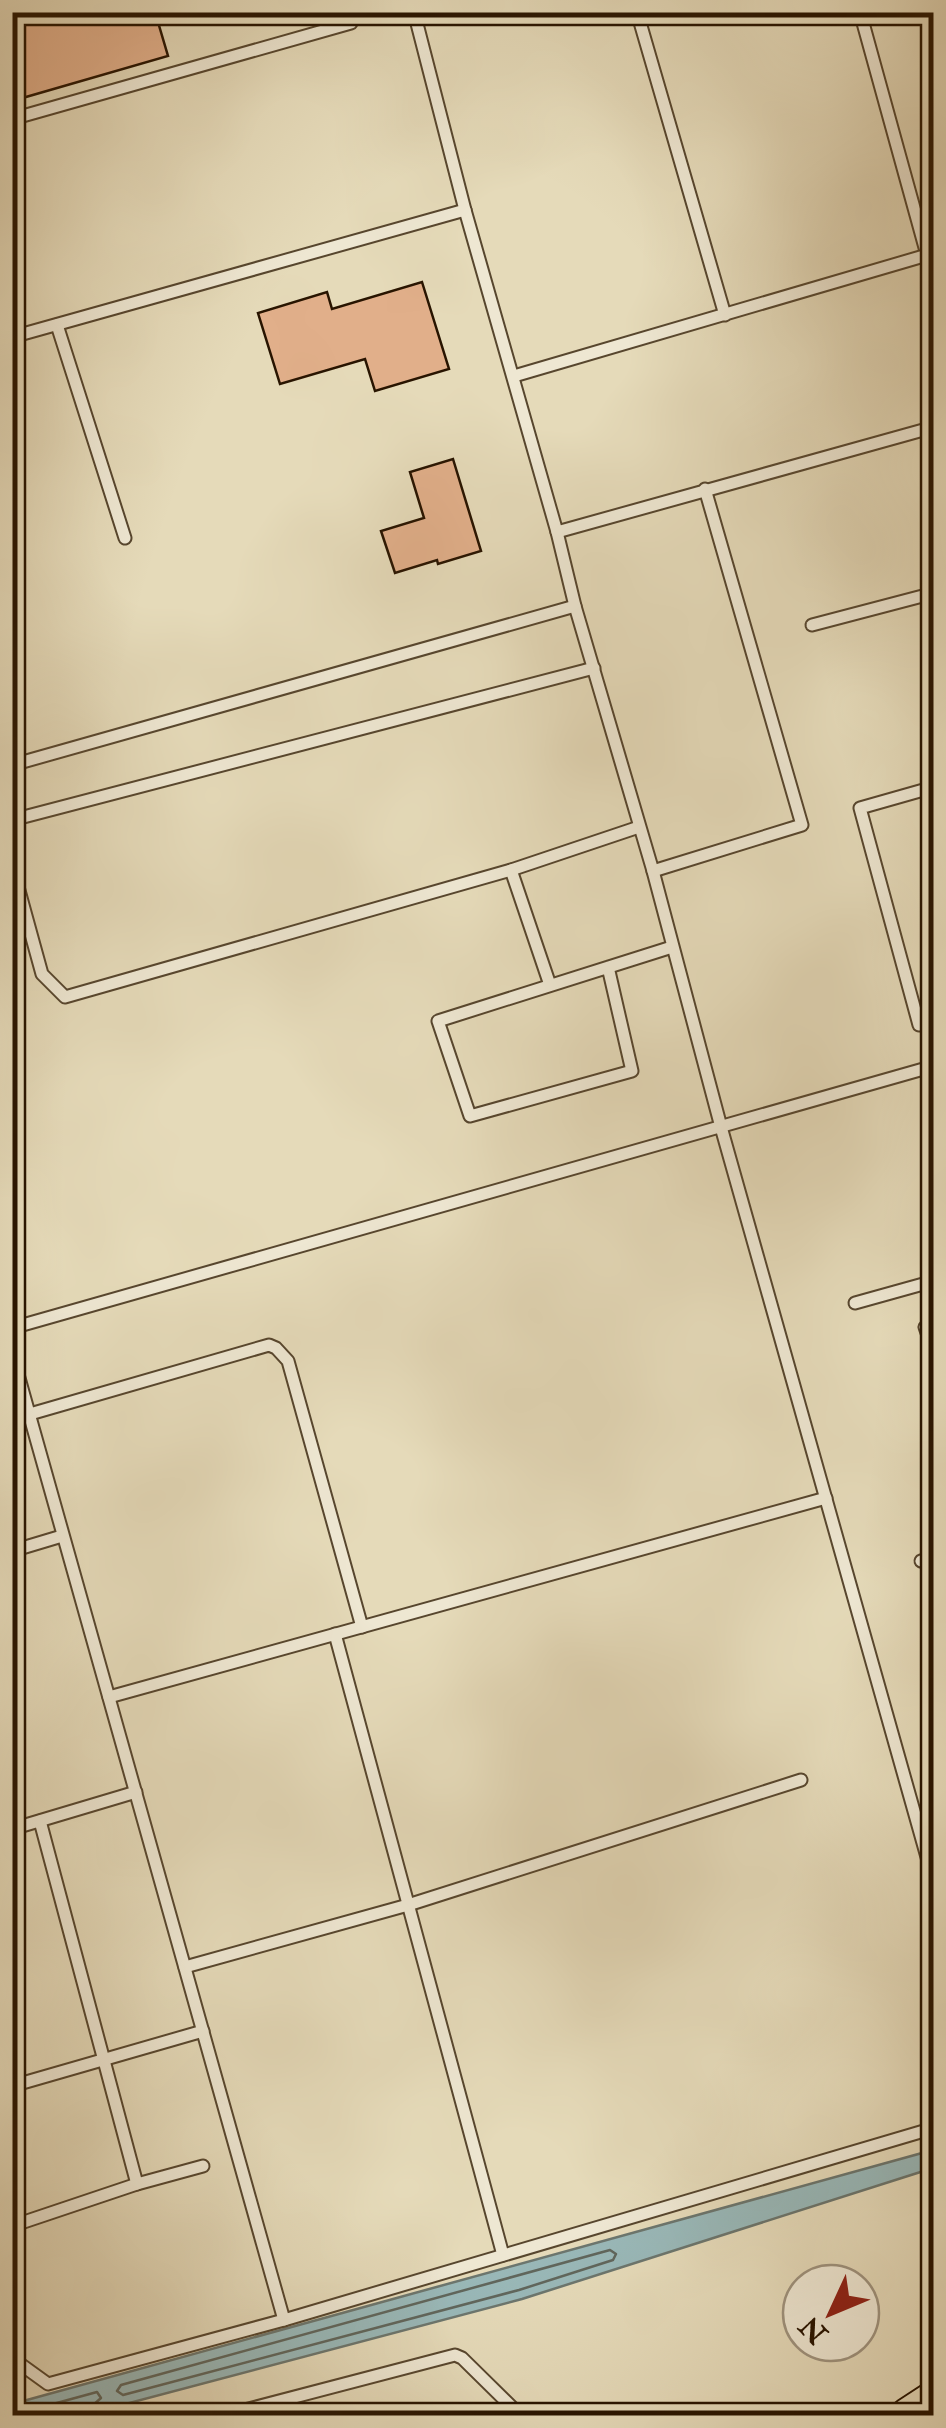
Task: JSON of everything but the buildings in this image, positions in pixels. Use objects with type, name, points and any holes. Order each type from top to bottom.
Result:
[{"type":"lane","points":[[414,12],[575,606],[934,1882]]},
{"type":"lane","points":[[637,12],[725,315]]},
{"type":"lane","points":[[514,376],[930,254],[860,12]]},
{"type":"lane","points":[[12,119],[350,22]]},
{"type":"lane","points":[[12,338],[466,210]]},
{"type":"lane","points":[[57,325],[125,538]]},
{"type":"lane","points":[[558,532],[934,426]]},
{"type":"lane","points":[[652,871],[802,825],[705,489]]},
{"type":"lane","points":[[812,625],[934,592]]},
{"type":"lane","points":[[12,765],[575,606]]},
{"type":"lane","points":[[12,820],[594,668]]},
{"type":"lane","points":[[919,1025],[860,808],[934,788]]},
{"type":"lane","points":[[12,865],[42,974],[65,997],[511,870],[639,827]]},
{"type":"lane","points":[[511,870],[550,986]]},
{"type":"lane","points":[[608,967],[632,1071],[470,1116],[438,1020],[672,947]]},
{"type":"lane","points":[[12,1328],[934,1066]]},
{"type":"lane","points":[[855,1303],[934,1281]]},
{"type":"lane","points":[[925,1326],[934,1354]]},
{"type":"lane","points":[[30,1414],[269,1345],[276,1348],[288,1362],[362,1627]]},
{"type":"lane","points":[[12,1354],[284,2320]]},
{"type":"lane","points":[[109,1697],[826,1498]]},
{"type":"lane","points":[[12,1550],[62,1536]]},
{"type":"lane","points":[[335,1634],[503,2255]]},
{"type":"lane","points":[[185,1966],[408,1905],[800,1780]]},
{"type":"lane","points":[[12,1808],[15,1828],[136,1792]]},
{"type":"lane","points":[[40,1821],[137,2184]]},
{"type":"lane","points":[[12,2086],[203,2031]]},
{"type":"lane","points":[[12,2358],[48,2384],[284,2320],[934,2128]]},
{"type":"lane","points":[[12,2226],[202,2166]]},
{"type":"lane","points":[[222,2416],[455,2355],[521,2416]]},
{"type":"water","points":[[933,2150],[933,2168],[522,2299],[84,2415],[13,2415],[13,2399],[16,2403]]}]
